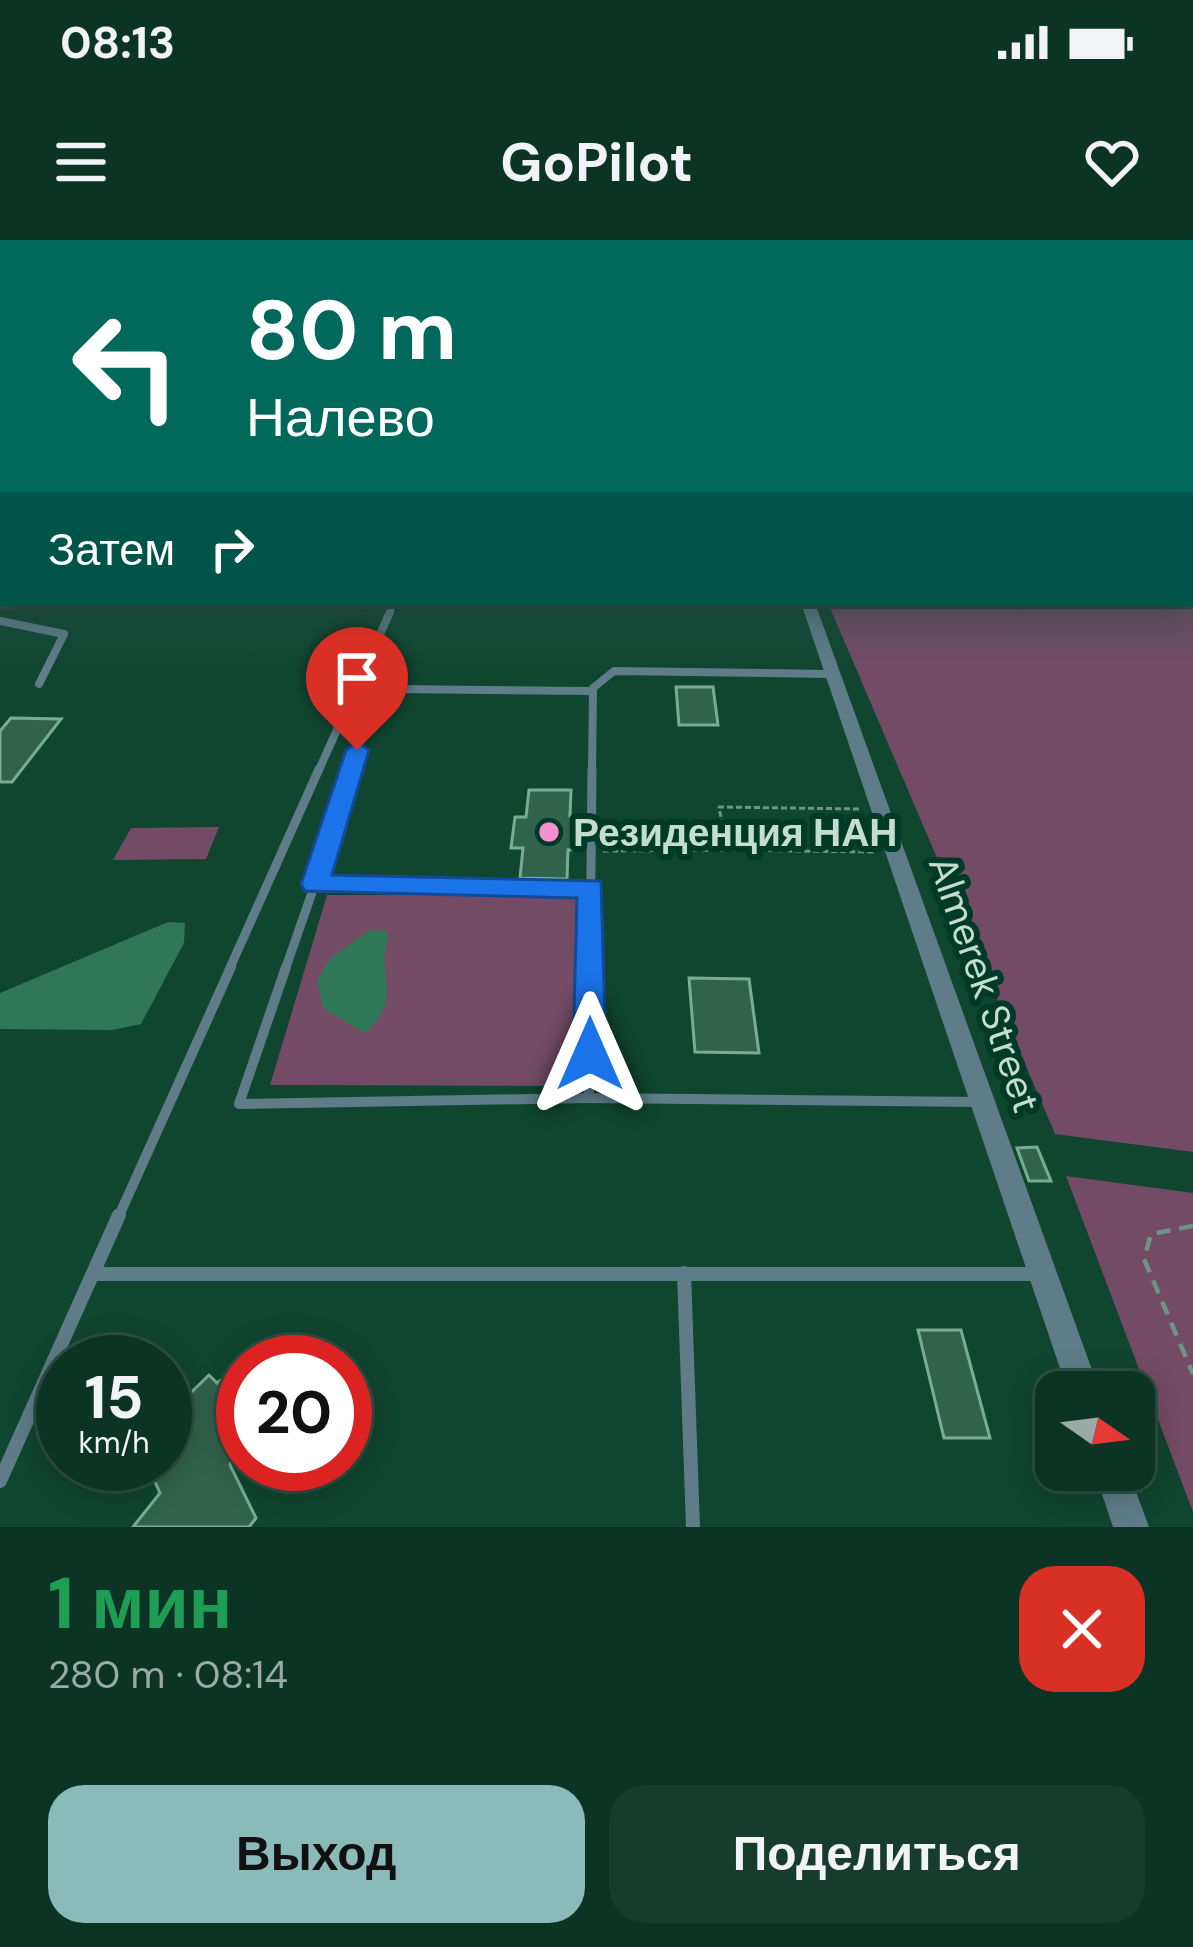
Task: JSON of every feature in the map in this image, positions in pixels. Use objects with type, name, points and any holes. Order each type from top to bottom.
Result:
[{"type":"street","name":"Almerek Street","points":[[809,606],[1077,1371]]},
{"type":"street","points":[[1118,1491],[1131,1527]]},
{"type":"lane","points":[[0,1481],[393,606]]},
{"type":"lane","points":[[0,621],[27,622],[64,634],[39,684]]},
{"type":"lane","points":[[831,674],[614,671],[593,691],[393,689],[371,705],[239,1105],[589,1097],[982,1102]]},
{"type":"lane","points":[[589,1097],[593,691]]},
{"type":"lane","points":[[315,884],[591,888]]},
{"type":"lane","points":[[684,1273],[693,1527]]},
{"type":"lane","points":[[93,1274],[1042,1274]]},
{"type":"path","points":[[727,850],[718,807],[879,809]]},
{"type":"path","points":[[591,851],[894,852]]},
{"type":"path","points":[[1193,1226],[1150,1234],[1144,1259],[1193,1373]]},
{"type":"shaded area","points":[[829,606],[1193,606],[1193,1152],[1055,1134]]},
{"type":"shaded area","points":[[219,827],[206,859],[113,860],[131,828]]},
{"type":"shaded area","points":[[327,895],[583,895],[579,1086],[270,1085]]},
{"type":"shaded area","points":[[168,922],[185,923],[184,943],[141,1024],[112,1030],[0,1029],[0,993]]},
{"type":"shaded area","points":[[370,930],[386,931],[389,938],[384,963],[387,997],[377,1020],[364,1033],[323,1008],[317,980],[330,958]]},
{"type":"shaded area","points":[[1066,1176],[1193,1193],[1193,1512],[1155,1411],[1155,1371],[1140,1371]]},
{"type":"building","points":[[676,687],[713,687],[718,725],[679,725]]},
{"type":"building","points":[[11,718],[61,719],[12,782],[0,782],[0,731]]},
{"type":"building","name":"Резиденция НАН","points":[[529,790],[571,790],[570,816],[583,816],[582,849],[568,850],[567,879],[520,878],[523,848],[511,848],[515,817],[526,817]]},
{"type":"building","points":[[689,978],[749,979],[759,1053],[695,1052]]},
{"type":"building","points":[[1037,1147],[1051,1181],[1029,1181],[1017,1148]]},
{"type":"building","points":[[918,1330],[961,1330],[990,1438],[944,1438]]},
{"type":"building","points":[[209,1375],[216,1382],[216,1491],[243,1491],[256,1518],[249,1527],[133,1527],[159,1491],[192,1491],[192,1392]]},
{"type":"place","name":"Резиденция НАН","points":[[549,832]]},
{"type":"route","points":[[357,750],[315,884],[591,888],[590,1054]]}]
